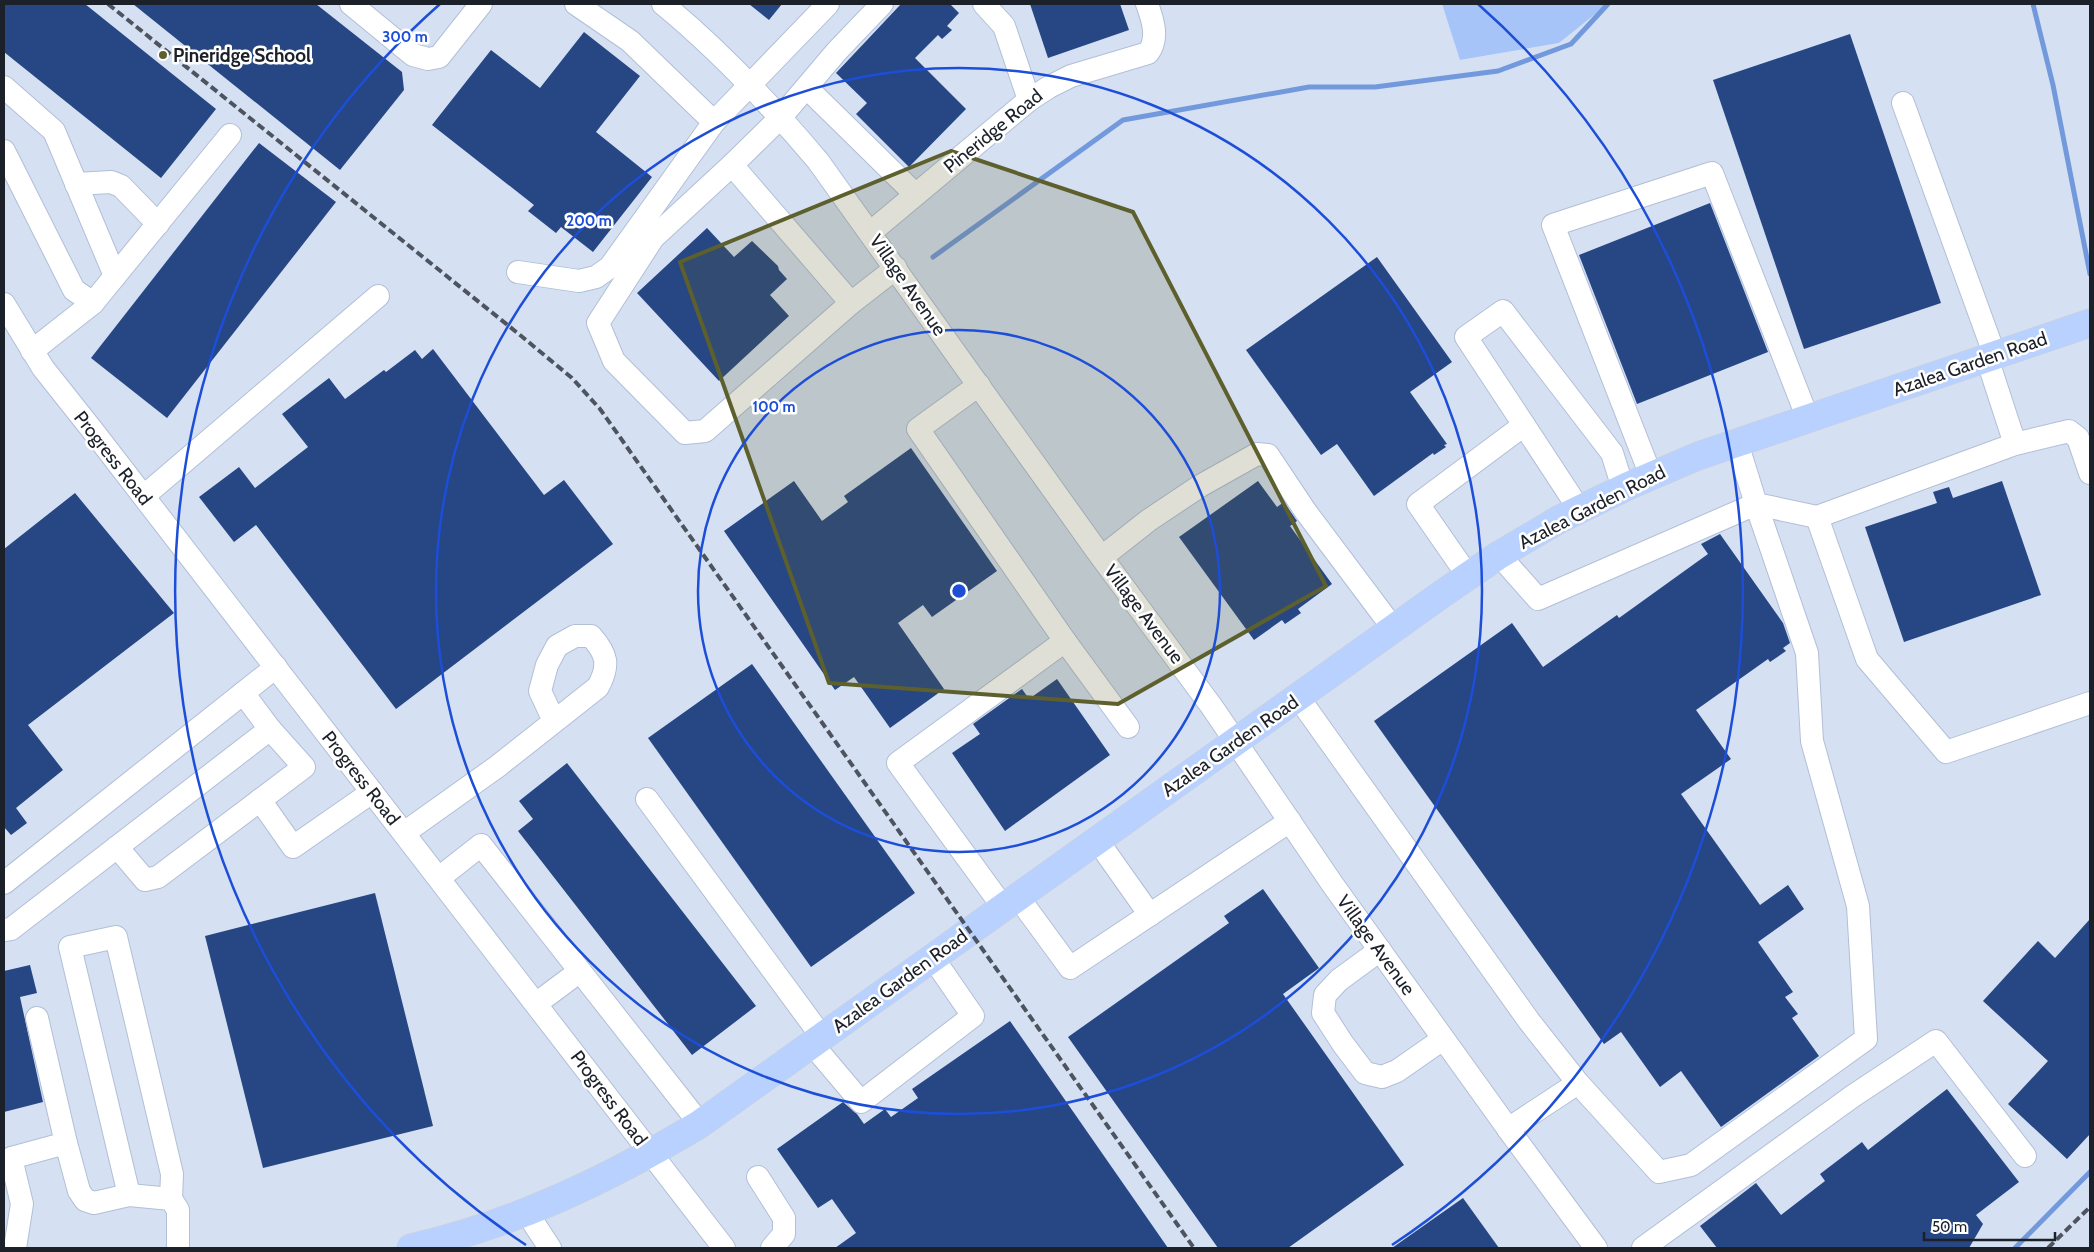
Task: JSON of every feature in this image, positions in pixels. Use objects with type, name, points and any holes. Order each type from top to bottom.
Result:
[{"type":"main road","name":"Azalea Garden Road","points":[[411,1248],[442,1241],[527,1213],[587,1187],[652,1154],[700,1124],[1468,576],[1499,555],[1579,509],[1698,456],[2090,323]]},
{"type":"street","points":[[351,4],[413,55],[428,60],[439,57],[481,4]]},
{"type":"street","points":[[576,4],[630,41],[714,122]]},
{"type":"street","name":"Village Avenue","points":[[663,4],[696,32],[749,84],[818,161],[871,232],[1102,558],[1236,742],[1380,950],[1593,1247]]},
{"type":"street","points":[[518,272],[578,281],[596,277],[610,267],[714,122],[828,4]]},
{"type":"street","points":[[984,4],[1004,26],[1028,100]]},
{"type":"street","name":"Pineridge Road","points":[[871,232],[1028,100],[1071,76],[1148,53],[1154,46],[1153,21],[1147,4]]},
{"type":"street","points":[[871,7],[781,118],[653,238],[598,323],[614,361],[685,433],[705,431],[851,303],[896,268]]},
{"type":"street","points":[[4,87],[54,131],[115,276]]},
{"type":"street","points":[[807,88],[916,194]]},
{"type":"street","points":[[1903,103],[1991,357],[2015,444]]},
{"type":"street","points":[[32,350],[93,303],[230,135]]},
{"type":"street","points":[[4,150],[74,290],[93,303]]},
{"type":"street","points":[[732,165],[851,303]]},
{"type":"street","points":[[1651,476],[1553,225],[1712,173],[1808,419]]},
{"type":"street","points":[[76,184],[111,182],[121,186],[158,224]]},
{"type":"street","points":[[144,496],[378,296]]},
{"type":"street","name":"Progress Road","points":[[4,304],[56,386],[144,496],[724,1248]]},
{"type":"street","points":[[1579,509],[1466,337],[1503,311],[1612,453],[1623,488]]},
{"type":"street","points":[[979,385],[918,428],[1065,641],[1128,727]]},
{"type":"street","points":[[1468,576],[1418,504],[1524,425]]},
{"type":"street","points":[[1499,555],[1538,599],[1756,504],[1818,517],[2015,444],[2069,430],[2078,438],[2090,473]]},
{"type":"street","points":[[1298,697],[1529,1021],[1578,1083],[1659,1172],[1691,1165],[1866,1039],[1858,906],[1812,741],[1808,653],[1756,504],[1737,443]]},
{"type":"street","points":[[1102,558],[1149,520],[1200,486],[1257,454],[1268,455],[1306,512],[1394,628]]},
{"type":"street","points":[[1818,517],[1867,659],[1946,752],[2090,703]]},
{"type":"street","points":[[1065,641],[898,764],[1010,902],[1070,968],[1290,821]]},
{"type":"street","points":[[4,883],[276,667]]},
{"type":"street","points":[[117,847],[145,880],[158,877],[304,767],[243,694]]},
{"type":"street","points":[[404,833],[498,766],[554,722]]},
{"type":"street","points":[[4,930],[11,929],[270,728]]},
{"type":"street","points":[[260,800],[292,847],[372,792]]},
{"type":"street","points":[[647,799],[861,1102],[973,1016],[933,958]]},
{"type":"street","points":[[1097,840],[1150,915]]},
{"type":"street","points":[[439,878],[481,845],[700,1124]]},
{"type":"street","points":[[128,1195],[70,947],[116,937],[172,1174],[171,1199],[178,1210],[178,1248]]},
{"type":"street","points":[[1380,950],[1339,980],[1325,995],[1323,1013],[1343,1044],[1365,1073],[1382,1077],[1397,1071],[1443,1039]]},
{"type":"street","points":[[537,1004],[580,971]]},
{"type":"street","points":[[37,1018],[66,1143],[79,1191],[85,1200],[94,1202],[128,1195],[171,1199]]},
{"type":"street","points":[[1649,1246],[1853,1096],[1936,1041],[2025,1156]]},
{"type":"street","points":[[1508,1129],[1578,1083]]},
{"type":"street","points":[[15,1248],[22,1204],[7,1159],[66,1143]]},
{"type":"street","points":[[758,1177],[784,1218],[784,1234],[772,1248]]},
{"type":"street","points":[[527,1213],[550,1248]]},
{"type":"highlighted area","points":[[951,151],[1133,212],[1326,586],[1118,704],[829,683],[680,262]]},
{"type":"shaded area","points":[[4,4],[1442,4],[1461,60],[1559,43],[1608,4],[2090,4],[2090,1248],[4,1248]]},
{"type":"shaded area","points":[[1442,4],[1608,4],[1559,43],[1460,60]]},
{"type":"building","points":[[4,4],[85,4],[216,109],[161,178],[4,52]]},
{"type":"building","points":[[133,4],[316,4],[402,72],[404,90],[340,170]]},
{"type":"building","points":[[749,4],[782,4],[769,20]]},
{"type":"building","points":[[901,4],[950,4],[959,13],[947,26],[952,30],[942,39],[938,35],[915,58],[966,109],[909,167],[856,114],[867,103],[836,73]]},
{"type":"building","points":[[1030,4],[1120,4],[1129,30],[1048,58]]},
{"type":"building","points":[[584,32],[640,76],[596,132],[652,177],[593,252],[561,227],[556,233],[528,211],[534,205],[432,125],[491,50],[540,88]]},
{"type":"building","points":[[1850,34],[1941,303],[1804,349],[1713,80]]},
{"type":"building","points":[[259,143],[336,202],[167,418],[91,358]]},
{"type":"building","points":[[1710,203],[1768,352],[1637,404],[1579,255]]},
{"type":"building","points":[[707,228],[734,257],[752,241],[778,266],[787,279],[770,295],[789,316],[719,381],[637,293]]},
{"type":"building","points":[[1377,257],[1452,362],[1410,392],[1447,444],[1444,445],[1446,447],[1434,455],[1433,453],[1374,496],[1337,444],[1321,455],[1246,350]]},
{"type":"building","points":[[433,349],[544,495],[564,480],[613,544],[396,709],[256,525],[234,542],[199,497],[239,467],[255,488],[308,447],[282,414],[329,378],[345,399],[415,350],[422,359]]},
{"type":"building","points":[[911,448],[997,571],[932,617],[923,605],[898,623],[944,689],[890,728],[854,677],[835,690],[724,531],[794,481],[822,521],[848,502],[844,496]]},
{"type":"building","points":[[1258,481],[1277,507],[1284,502],[1297,521],[1290,526],[1332,584],[1298,609],[1301,613],[1285,624],[1282,620],[1254,640],[1179,537]]},
{"type":"building","points":[[2002,481],[2041,595],[1904,642],[1865,527],[1937,503],[1933,492],[1949,487],[1953,498]]},
{"type":"building","points":[[75,493],[174,613],[28,725],[63,770],[16,808],[27,823],[11,835],[4,827],[4,549]]},
{"type":"building","points":[[1720,534],[1783,623],[1790,643],[1783,648],[1786,651],[1770,662],[1768,659],[1696,710],[1731,759],[1681,794],[1760,905],[1788,885],[1804,909],[1758,942],[1793,992],[1785,997],[1798,1014],[1792,1018],[1819,1056],[1721,1127],[1681,1071],[1660,1087],[1621,1032],[1604,1044],[1374,721],[1512,623],[1543,667],[1617,615],[1619,618],[1708,554],[1701,544]]},
{"type":"building","points":[[752,664],[915,893],[811,967],[648,738]]},
{"type":"building","points":[[1057,679],[1110,755],[1005,831],[952,753],[980,734],[973,724],[1022,689],[1029,699]]},
{"type":"building","points":[[567,763],[756,1006],[692,1055],[518,831],[533,819],[519,801]]},
{"type":"building","points":[[1263,889],[1319,968],[1283,994],[1404,1165],[1288,1248],[1218,1248],[1068,1037],[1229,923],[1224,916]]},
{"type":"building","points":[[375,893],[433,1126],[263,1168],[205,936]]},
{"type":"building","points":[[2090,919],[2090,1134],[2067,1159],[2008,1104],[2048,1061],[1983,1001],[2038,941],[2055,958]]},
{"type":"building","points":[[30,965],[37,993],[20,997],[43,1102],[4,1112],[4,971]]},
{"type":"building","points":[[1010,1021],[1168,1248],[835,1248],[856,1233],[832,1199],[818,1208],[777,1149],[843,1102],[857,1114],[864,1124],[885,1109],[891,1117],[918,1098],[912,1089]]},
{"type":"building","points":[[1947,1089],[2019,1182],[1976,1215],[1983,1224],[1969,1248],[1717,1248],[1700,1226],[1756,1183],[1781,1215],[1825,1181],[1820,1174],[1862,1142],[1868,1150]]},
{"type":"building","points":[[1463,1198],[1499,1248],[1392,1248]]},
{"type":"waterway","points":[[933,257],[1123,120],[1309,87],[1375,87],[1498,71],[1571,44],[1608,4]]},
{"type":"waterway","points":[[2033,4],[2053,85],[2090,274]]},
{"type":"waterway","points":[[2015,1248],[2090,1172]]},
{"type":"railway","points":[[108,4],[520,335],[572,378],[600,409],[1194,1248]]},
{"type":"railway","points":[[2048,1248],[2090,1207]]},
{"type":"place","name":"Pineridge School","points":[[163,55]]}]
